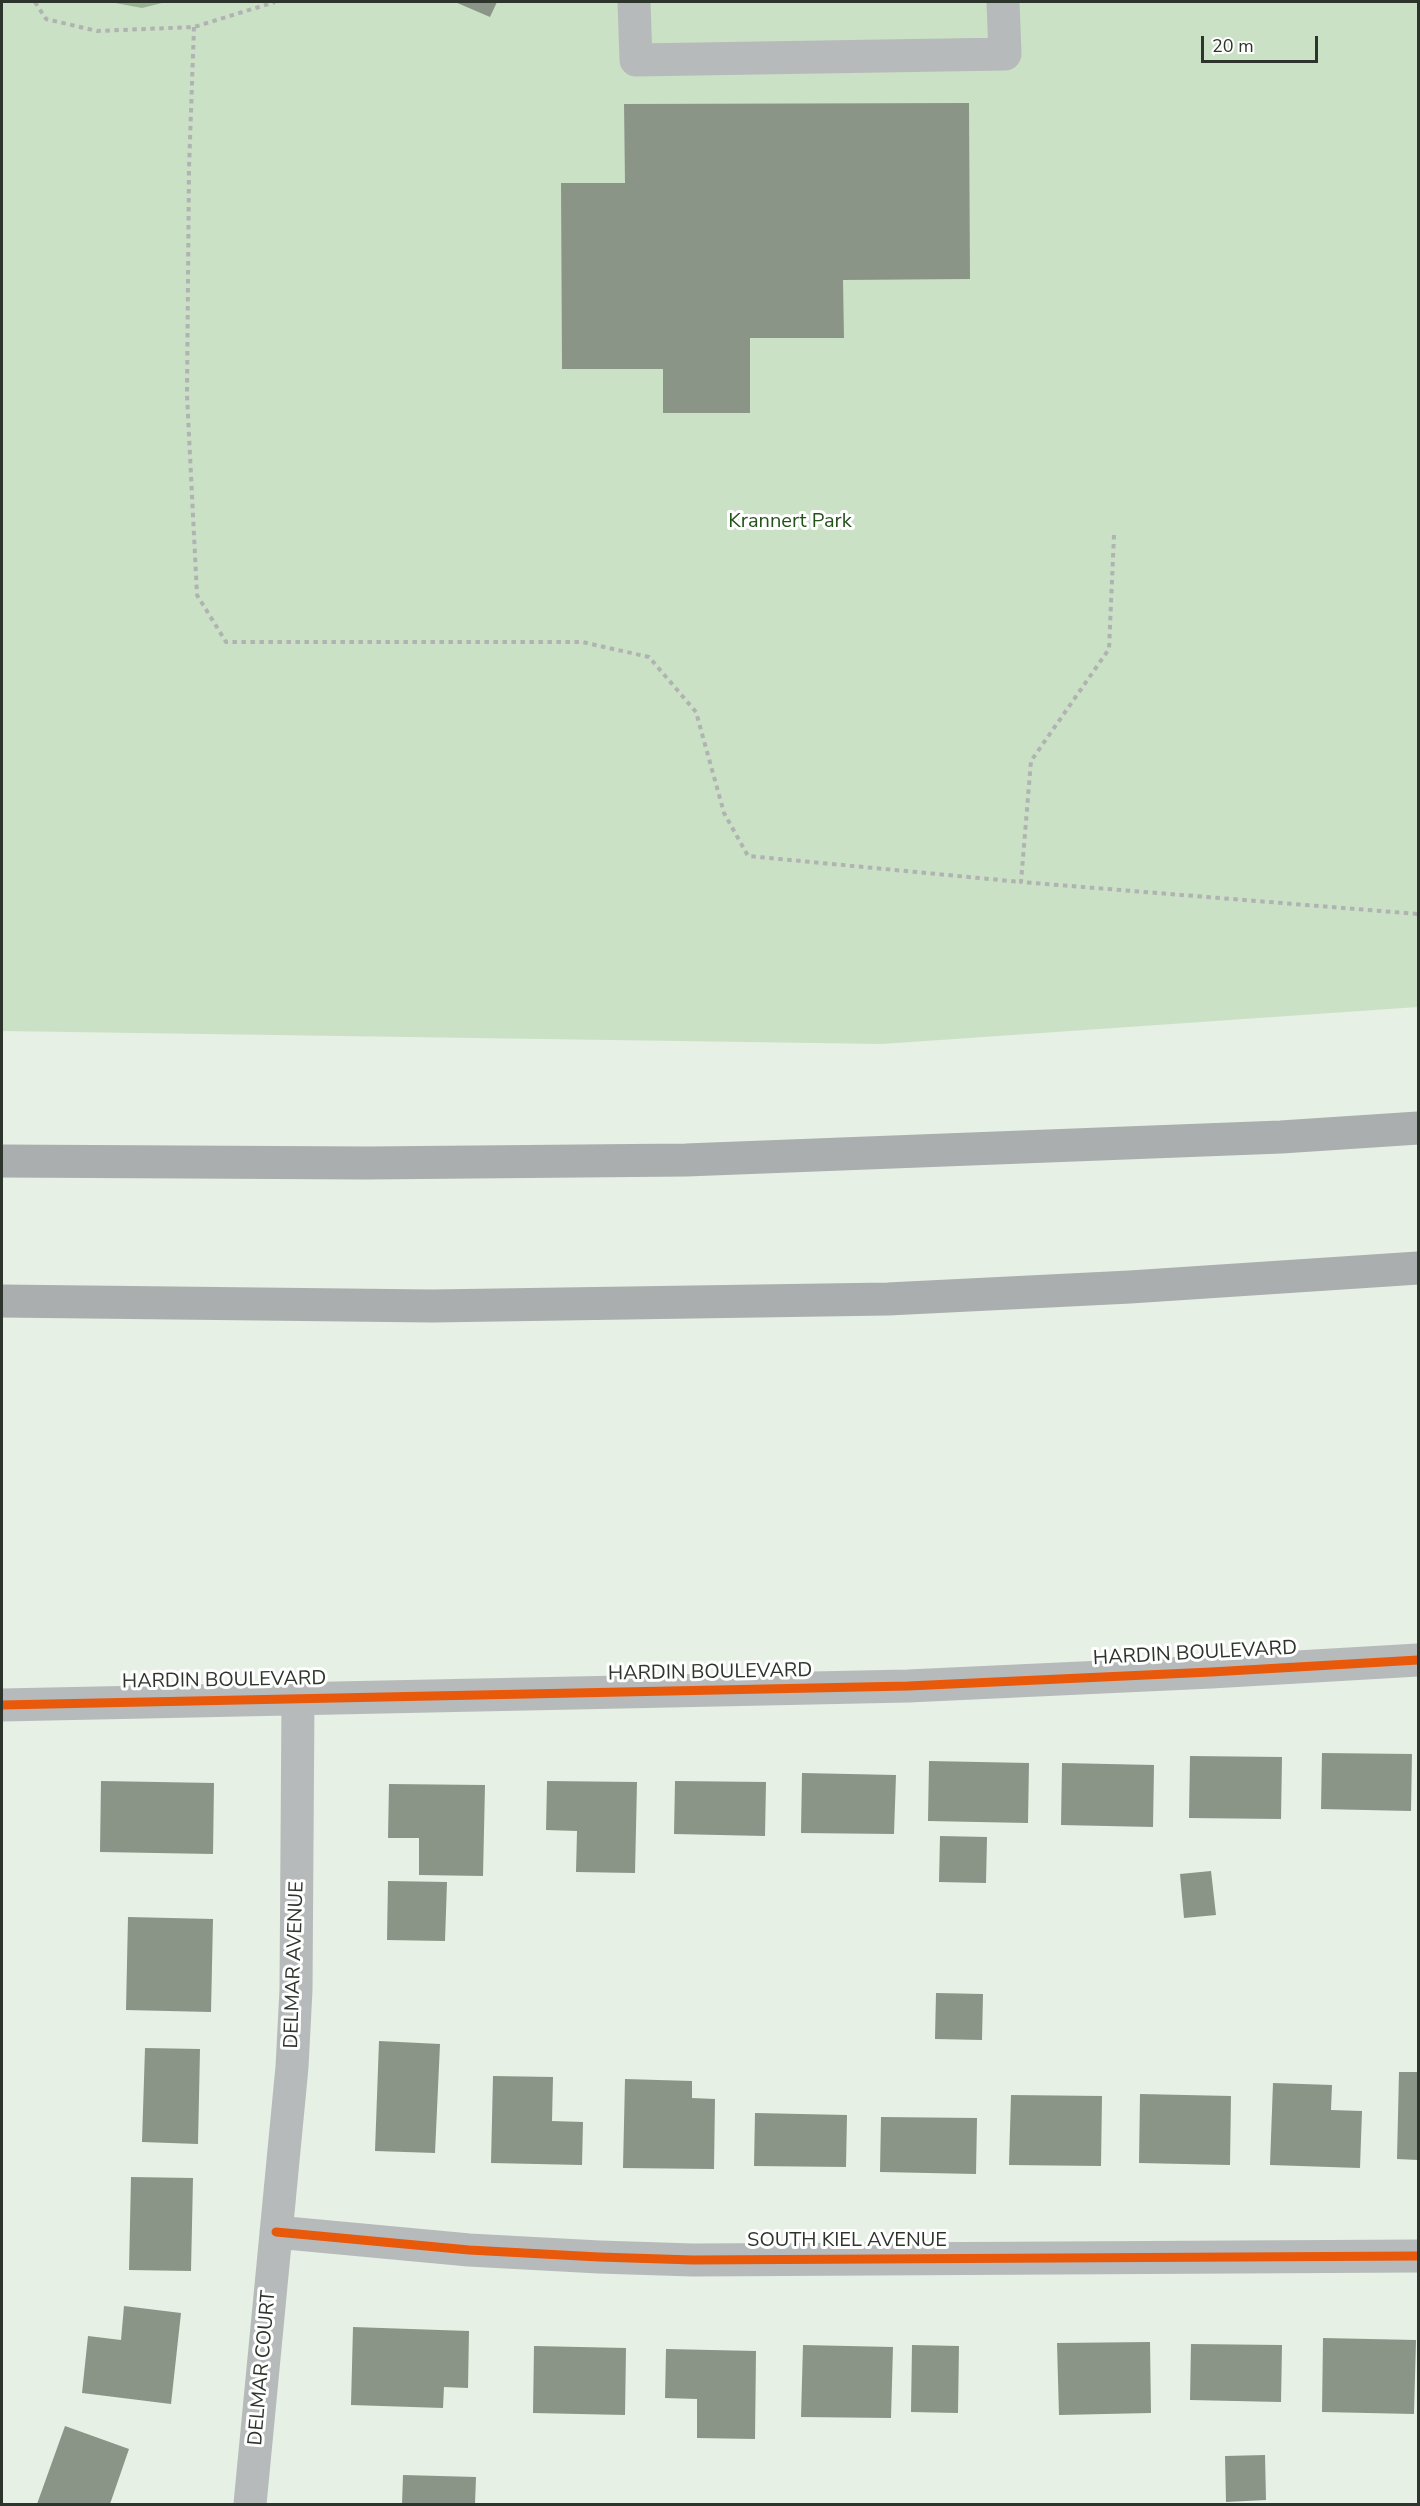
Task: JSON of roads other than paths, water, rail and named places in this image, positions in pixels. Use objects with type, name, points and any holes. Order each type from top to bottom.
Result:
[{"type":"highway","points":[[2,1161],[367,1163],[686,1160],[1269,1138],[1419,1128]]},
{"type":"highway","points":[[2,1301],[432,1306],[888,1299],[1130,1287],[1419,1268]]},
{"type":"street","points":[[634,2],[636,60],[1005,54],[1003,2]]},
{"type":"street","name":"HARDIN BOULEVARD","points":[[2,1705],[896,1686],[1419,1660]]},
{"type":"street","name":"DELMAR AVENUE","points":[[276,2232],[292,2067],[297,1981],[298,1697]]},
{"type":"street","name":"SOUTH KIEL AVENUE","points":[[276,2232],[470,2250],[587,2257],[681,2259],[1419,2256]]},
{"type":"street","name":"DELMAR COURT","points":[[250,2505],[276,2232]]},
{"type":"park label","name":"Krannert Park","points":[[790,522]]}]
